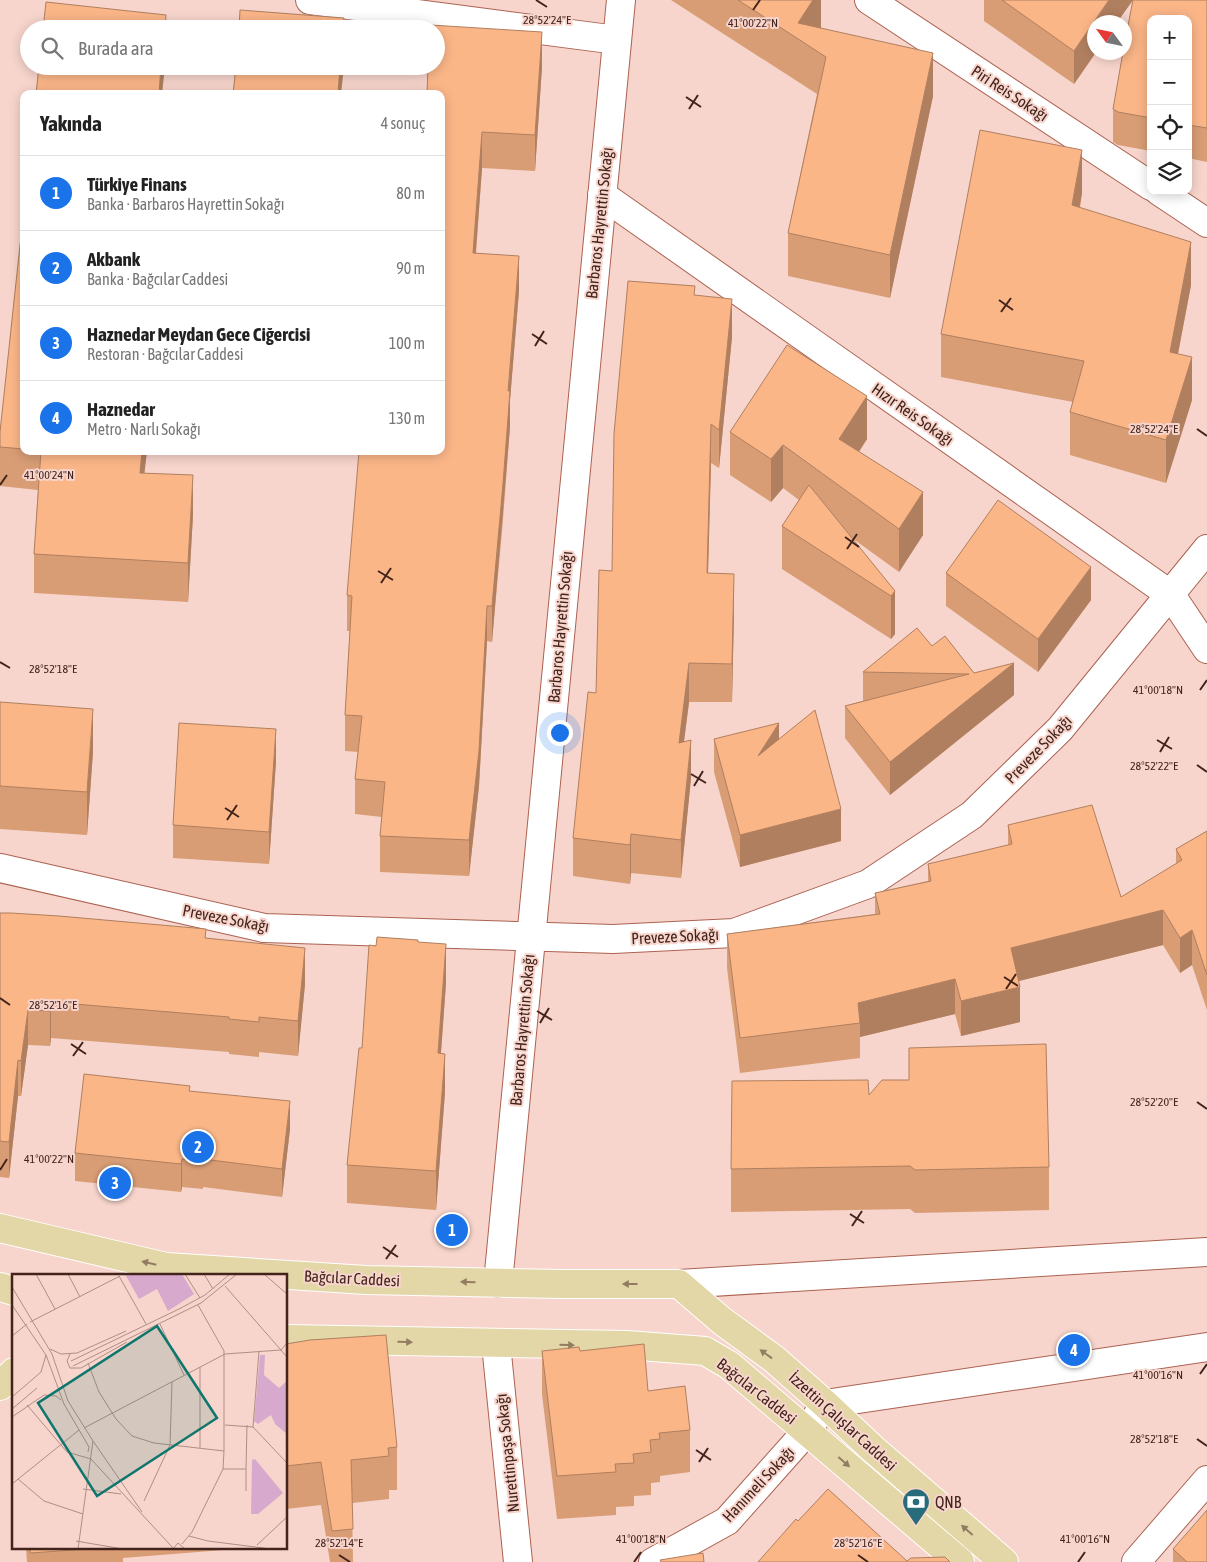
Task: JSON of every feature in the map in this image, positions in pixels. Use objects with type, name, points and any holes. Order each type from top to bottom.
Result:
[{"type":"main road","name":"Bağcılar Caddesi","points":[[0,1228],[166,1267],[274,1274]]},
{"type":"main road","name":"Bağcılar Caddesi","points":[[288,1275],[366,1280],[679,1284]]},
{"type":"main road","name":"İzzettin Çalışlar Caddesi","points":[[679,1284],[722,1321],[774,1359],[873,1449],[1004,1562]]},
{"type":"main road","name":"Bağcılar Caddesi","points":[[288,1339],[628,1345],[705,1351],[729,1365],[807,1430]]},
{"type":"main road","points":[[0,1386],[12,1374]]},
{"type":"main road","name":"İzzettin Çalışlar Caddesi","points":[[807,1430],[960,1562]]},
{"type":"street","points":[[310,0],[617,40]]},
{"type":"street","name":"Barbaros Hayrettin Sokağı","points":[[498,1283],[621,0]]},
{"type":"street","name":"Piri Reis Sokağı","points":[[869,0],[1147,183]]},
{"type":"street","name":"Hızır Reis Sokağı","points":[[602,195],[1171,595],[1207,649]]},
{"type":"street","points":[[1165,195],[1207,223]]},
{"type":"street","name":"Preveze Sokağı","points":[[0,868],[264,928],[613,939],[734,933],[868,884],[972,815],[1060,729],[1207,549]]},
{"type":"street","points":[[679,1284],[1207,1252]]},
{"type":"street","name":"Nurettinpaşa Sokağı","points":[[496,1344],[518,1562]]},
{"type":"street","points":[[825,1404],[1207,1347]]},
{"type":"street","name":"Hanımeli Sokağı","points":[[653,1562],[727,1521],[807,1430],[825,1404]]},
{"type":"street","points":[[1136,1562],[1207,1480]]},
{"type":"building","points":[[738,0],[813,0],[798,23],[933,53],[890,255],[788,233],[826,57]]},
{"type":"building","points":[[1002,0],[1109,0],[1099,15],[1087,15],[1087,32],[1074,51]]},
{"type":"building","points":[[1133,0],[1207,0],[1207,128],[1192,126],[1192,15],[1147,15],[1147,117],[1118,112],[1113,109],[1122,60],[1132,60],[1132,15],[1130,15]]},
{"type":"building","points":[[46,2],[166,15],[166,20],[44,20]]},
{"type":"building","points":[[240,10],[344,18],[344,20],[239,20]]},
{"type":"building","points":[[445,26],[542,32],[535,135],[482,132],[473,253],[519,256],[508,391],[510,391],[503,484],[492,606],[487,606],[479,751],[469,840],[380,836],[385,782],[355,779],[362,716],[345,715],[352,596],[347,595],[359,455],[445,455],[445,90],[427,90],[428,75],[445,75]]},
{"type":"building","points":[[38,75],[160,75],[159,90],[36,90]]},
{"type":"building","points":[[235,75],[339,75],[338,90],[233,90]]},
{"type":"building","points":[[980,130],[1082,150],[1072,205],[1191,242],[1170,352],[1192,357],[1166,440],[1070,412],[1084,361],[941,334]]},
{"type":"building","points":[[20,245],[20,449],[0,447]]},
{"type":"building","points":[[628,281],[695,286],[694,295],[732,299],[719,430],[711,424],[707,573],[734,574],[732,664],[689,663],[679,743],[691,740],[681,840],[631,834],[630,845],[573,838],[588,692],[596,693],[599,570],[612,571],[614,434]]},
{"type":"building","points":[[787,345],[867,396],[839,439],[923,492],[899,529],[783,445],[771,459],[730,432]]},
{"type":"building","points":[[41,455],[142,455],[140,473],[193,475],[188,563],[34,554]]},
{"type":"building","points":[[809,485],[895,591],[891,596],[782,526]]},
{"type":"building","points":[[998,500],[1091,567],[1038,639],[946,573]]},
{"type":"building","points":[[917,628],[932,646],[945,636],[974,673],[1014,663],[890,762],[845,706],[969,674],[863,672]]},
{"type":"building","points":[[0,702],[93,709],[87,792],[0,786]]},
{"type":"building","points":[[815,710],[841,809],[740,835],[714,739],[779,723],[758,756]]},
{"type":"building","points":[[179,723],[276,729],[269,832],[173,825]]},
{"type":"building","points":[[1092,805],[1121,897],[1182,860],[1176,849],[1207,831],[1207,975],[1192,930],[1180,938],[1163,910],[1011,948],[1020,987],[961,1001],[955,979],[858,1003],[860,1023],[740,1038],[727,934],[880,914],[875,893],[931,881],[928,864],[1012,844],[1008,825]]},
{"type":"building","points":[[0,913],[59,916],[206,929],[205,938],[305,948],[298,1021],[259,1017],[259,1022],[229,1019],[229,1017],[51,1002],[50,1011],[28,1010],[21,1061],[18,1060],[9,1142],[0,1141]]},
{"type":"building","points":[[377,937],[446,944],[438,1053],[445,1054],[436,1171],[347,1165],[359,1048],[362,1048],[369,945],[376,946]]},
{"type":"building","points":[[1046,1044],[1049,1167],[915,1170],[910,1166],[731,1169],[732,1081],[868,1080],[869,1095],[882,1080],[909,1080],[909,1048]]},
{"type":"building","points":[[84,1074],[190,1086],[189,1091],[290,1101],[282,1169],[203,1159],[203,1161],[182,1159],[181,1164],[75,1153]]},
{"type":"building","points":[[386,1335],[397,1447],[388,1448],[389,1456],[351,1460],[353,1529],[332,1531],[321,1462],[288,1466],[288,1344],[310,1340]]},
{"type":"building","points":[[644,1344],[648,1391],[685,1386],[690,1430],[659,1433],[660,1439],[650,1440],[651,1452],[633,1454],[634,1463],[615,1464],[616,1472],[557,1476],[542,1351],[579,1347],[580,1351]]},
{"type":"building","points":[[828,1489],[907,1561],[911,1558],[945,1557],[950,1562],[758,1562],[796,1519],[798,1521]]},
{"type":"building","points":[[1207,1510],[1207,1562],[1187,1562],[1173,1549]]},
{"type":"building","points":[[30,1550],[73,1550],[30,1553]]},
{"type":"building","points":[[703,1553],[704,1562],[661,1562],[660,1560]]},
{"type":"place","name":"Akbank","points":[[198,1147]]},
{"type":"place","name":"Haznedar Meydan Gece Ciğercisi","points":[[115,1183]]},
{"type":"place","name":"Türkiye Finans","points":[[452,1230]]},
{"type":"place","name":"Haznedar","points":[[1074,1350]]},
{"type":"place","name":"QNB","points":[[916,1526]]}]
